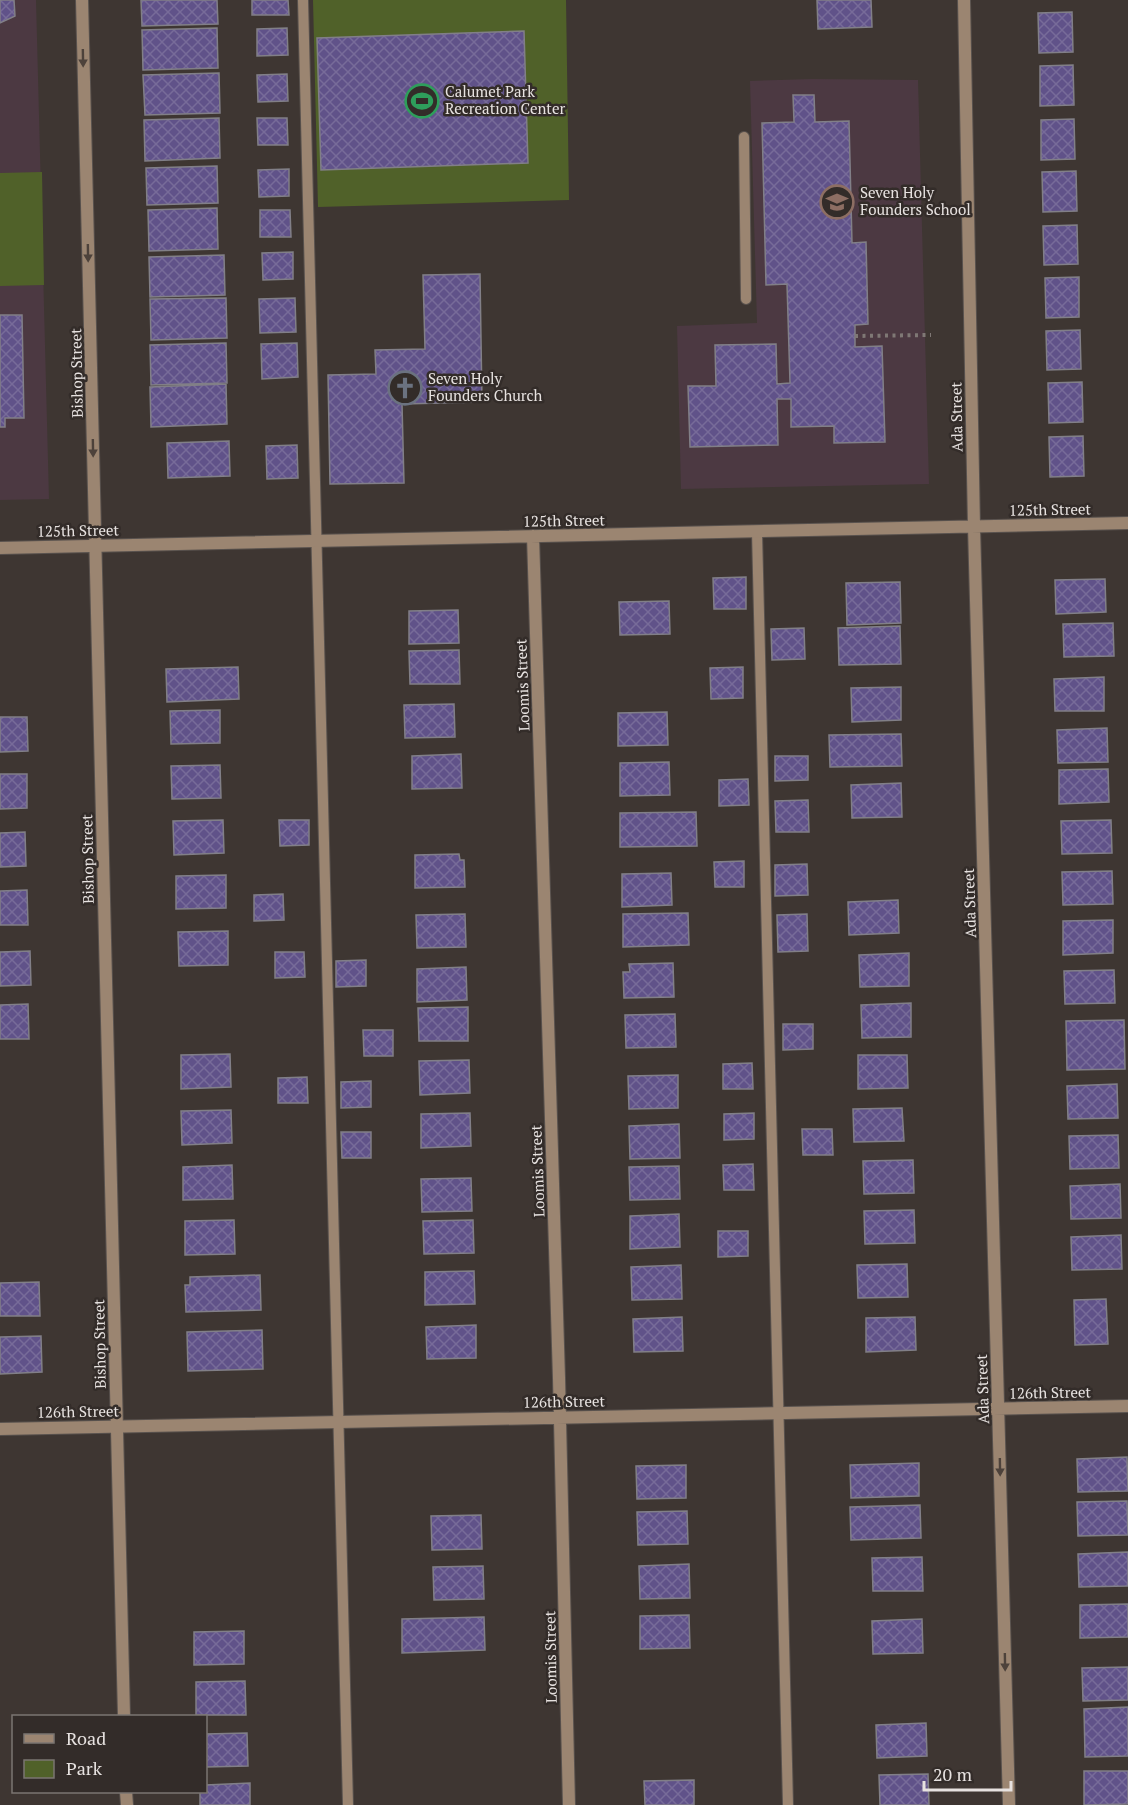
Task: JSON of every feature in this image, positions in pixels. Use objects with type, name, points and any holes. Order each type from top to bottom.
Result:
[{"type":"street","name":"Bishop Street","points":[[82,0],[124,1715]]},
{"type":"street","name":"Ada Street","points":[[964,0],[974,527],[1009,1805]]},
{"type":"street","name":"125th Street","points":[[0,548],[1128,523]]},
{"type":"street","name":"Loomis Street","points":[[533,536],[561,1417],[569,1805]]},
{"type":"street","name":"126th Street","points":[[0,1429],[1128,1406]]},
{"type":"lane","points":[[303,0],[348,1805]]},
{"type":"lane","points":[[744,137],[746,299]]},
{"type":"lane","points":[[757,532],[788,1805]]},
{"type":"path","points":[[855,336],[931,335]]},
{"type":"shaded area","points":[[0,0],[36,0],[49,499],[0,500]]},
{"type":"shaded area","name":"Seven Holy Founders School","points":[[918,80],[929,484],[681,489],[677,326],[757,323],[750,81]]},
{"type":"green space","points":[[313,0],[566,0],[569,200],[318,207]]},
{"type":"green space","points":[[42,172],[44,285],[0,286],[0,173]]},
{"type":"building","points":[[0,0],[14,0],[15,16],[0,23]]},
{"type":"building","points":[[141,0],[217,0],[218,24],[142,26]]},
{"type":"building","points":[[252,0],[288,0],[289,15],[252,15]]},
{"type":"building","points":[[817,0],[871,0],[872,27],[818,29]]},
{"type":"building","points":[[1072,12],[1073,52],[1039,53],[1038,13]]},
{"type":"building","points":[[217,28],[218,68],[143,70],[142,30]]},
{"type":"building","points":[[287,28],[288,55],[257,56],[257,29]]},
{"type":"building","name":"Calumet Park Recreation Center","points":[[524,31],[528,163],[321,170],[317,38]]},
{"type":"building","points":[[1073,65],[1074,105],[1040,106],[1040,66]]},
{"type":"building","points":[[219,73],[220,113],[145,115],[143,75]]},
{"type":"building","points":[[287,74],[288,101],[258,102],[257,75]]},
{"type":"building","points":[[793,95],[814,95],[815,122],[849,121],[852,243],[866,242],[868,324],[855,325],[855,347],[882,346],[885,442],[834,443],[834,426],[791,427],[791,399],[777,399],[778,445],[690,447],[688,386],[716,386],[715,345],[776,344],[777,384],[790,383],[787,284],[766,285],[762,123],[794,122]]},
{"type":"building","points":[[219,118],[220,158],[145,161],[144,120]]},
{"type":"building","points":[[257,118],[287,118],[288,145],[258,145]]},
{"type":"building","points":[[1074,119],[1075,159],[1041,160],[1041,120]]},
{"type":"building","points":[[217,166],[218,203],[147,205],[146,168]]},
{"type":"building","points":[[289,169],[289,196],[259,197],[258,170]]},
{"type":"building","points":[[1076,171],[1077,211],[1043,212],[1042,172]]},
{"type":"building","points":[[217,208],[218,249],[149,251],[148,210]]},
{"type":"building","points":[[260,210],[290,210],[291,237],[260,237]]},
{"type":"building","points":[[1077,225],[1078,264],[1044,265],[1043,226]]},
{"type":"building","points":[[293,252],[293,279],[263,280],[262,253]]},
{"type":"building","points":[[224,255],[225,295],[150,297],[149,257]]},
{"type":"building","name":"Seven Holy Founders Church","points":[[480,274],[482,402],[402,404],[404,483],[330,484],[328,375],[376,374],[375,350],[425,349],[423,275]]},
{"type":"building","points":[[1079,277],[1079,317],[1046,318],[1045,278]]},
{"type":"building","points":[[226,298],[227,338],[151,340],[150,299]]},
{"type":"building","points":[[295,298],[296,332],[260,333],[259,299]]},
{"type":"building","points":[[0,315],[22,315],[24,418],[5,418],[5,427],[0,427]]},
{"type":"building","points":[[1080,330],[1081,369],[1047,370],[1046,331]]},
{"type":"building","points":[[226,343],[227,383],[151,385],[150,345]]},
{"type":"building","points":[[297,343],[298,377],[262,379],[261,344]]},
{"type":"building","points":[[1082,382],[1083,422],[1049,423],[1048,383]]},
{"type":"building","points":[[226,384],[227,424],[151,427],[150,387]]},
{"type":"building","points":[[1083,436],[1084,476],[1050,477],[1049,437]]},
{"type":"building","points":[[229,441],[230,476],[168,478],[167,443]]},
{"type":"building","points":[[297,445],[298,478],[267,479],[266,446]]},
{"type":"building","points":[[746,577],[746,609],[714,609],[713,578]]},
{"type":"building","points":[[1105,579],[1106,612],[1056,614],[1055,580]]},
{"type":"building","points":[[900,582],[901,623],[847,625],[846,583]]},
{"type":"building","points":[[669,601],[670,634],[620,635],[619,602]]},
{"type":"building","points":[[458,610],[459,643],[409,644],[409,611]]},
{"type":"building","points":[[1113,623],[1114,656],[1064,657],[1063,624]]},
{"type":"building","points":[[900,626],[901,664],[839,665],[838,628]]},
{"type":"building","points":[[804,628],[805,659],[772,660],[771,629]]},
{"type":"building","points":[[459,650],[460,684],[410,684],[409,651]]},
{"type":"building","points":[[238,667],[239,699],[167,702],[166,669]]},
{"type":"building","points":[[743,667],[743,698],[711,699],[710,668]]},
{"type":"building","points":[[1104,677],[1104,711],[1055,711],[1054,679]]},
{"type":"building","points":[[901,687],[901,720],[852,722],[851,688]]},
{"type":"building","points":[[454,704],[455,737],[405,738],[404,705]]},
{"type":"building","points":[[220,710],[220,743],[171,744],[170,711]]},
{"type":"building","points":[[667,712],[668,745],[618,746],[618,713]]},
{"type":"building","points":[[0,717],[27,717],[28,751],[0,752]]},
{"type":"building","points":[[1107,728],[1108,762],[1058,763],[1057,730]]},
{"type":"building","points":[[901,734],[902,766],[830,767],[829,735]]},
{"type":"building","points":[[461,754],[462,788],[412,789],[412,756]]},
{"type":"building","points":[[775,756],[808,756],[808,780],[775,781]]},
{"type":"building","points":[[669,762],[670,795],[620,796],[620,763]]},
{"type":"building","points":[[220,765],[221,798],[172,799],[171,766]]},
{"type":"building","points":[[1108,769],[1109,802],[1059,804],[1059,770]]},
{"type":"building","points":[[0,774],[27,774],[27,808],[0,809]]},
{"type":"building","points":[[748,779],[749,805],[719,806],[719,780]]},
{"type":"building","points":[[901,783],[902,817],[852,818],[851,785]]},
{"type":"building","points":[[808,800],[809,832],[776,832],[775,801]]},
{"type":"building","points":[[696,812],[697,846],[620,847],[620,813]]},
{"type":"building","points":[[223,820],[224,853],[174,855],[173,821]]},
{"type":"building","points":[[279,820],[309,820],[309,845],[280,846]]},
{"type":"building","points":[[1111,820],[1112,853],[1062,854],[1061,821]]},
{"type":"building","points":[[25,832],[26,866],[0,867],[0,833]]},
{"type":"building","points":[[459,854],[460,860],[464,860],[465,887],[415,888],[415,855]]},
{"type":"building","points":[[744,861],[744,887],[715,887],[714,862]]},
{"type":"building","points":[[807,864],[808,895],[775,896],[775,865]]},
{"type":"building","points":[[1112,871],[1113,904],[1063,905],[1062,872]]},
{"type":"building","points":[[671,873],[672,905],[622,907],[622,874]]},
{"type":"building","points":[[226,875],[226,908],[176,909],[176,876]]},
{"type":"building","points":[[27,890],[28,925],[0,925],[0,891]]},
{"type":"building","points":[[283,894],[284,920],[254,921],[254,895]]},
{"type":"building","points":[[898,900],[899,933],[849,935],[848,902]]},
{"type":"building","points":[[688,913],[689,945],[623,947],[623,914]]},
{"type":"building","points":[[465,914],[466,947],[417,948],[416,915]]},
{"type":"building","points":[[807,914],[808,951],[778,952],[777,915]]},
{"type":"building","points":[[1113,920],[1113,953],[1063,955],[1063,921]]},
{"type":"building","points":[[228,931],[228,965],[179,966],[178,932]]},
{"type":"building","points":[[30,951],[31,985],[0,986],[0,952]]},
{"type":"building","points":[[275,952],[304,952],[305,977],[275,978]]},
{"type":"building","points":[[909,953],[909,986],[860,987],[859,955]]},
{"type":"building","points":[[366,960],[366,986],[336,987],[336,961]]},
{"type":"building","points":[[673,963],[674,997],[624,998],[623,972],[630,972],[629,964]]},
{"type":"building","points":[[466,967],[467,1000],[417,1002],[417,969]]},
{"type":"building","points":[[1114,970],[1115,1003],[1065,1004],[1064,971]]},
{"type":"building","points":[[911,1003],[911,1037],[862,1038],[861,1005]]},
{"type":"building","points":[[28,1004],[29,1039],[0,1039],[0,1005]]},
{"type":"building","points":[[468,1007],[468,1041],[419,1041],[418,1008]]},
{"type":"building","points":[[675,1014],[676,1047],[626,1048],[625,1015]]},
{"type":"building","points":[[1124,1020],[1125,1069],[1067,1070],[1066,1021]]},
{"type":"building","points":[[783,1024],[813,1024],[813,1049],[783,1050]]},
{"type":"building","points":[[363,1030],[393,1030],[393,1056],[364,1056]]},
{"type":"building","points":[[230,1054],[231,1087],[181,1089],[181,1055]]},
{"type":"building","points":[[858,1055],[907,1055],[908,1088],[858,1089]]},
{"type":"building","points":[[469,1060],[470,1093],[420,1095],[419,1061]]},
{"type":"building","points":[[752,1063],[753,1089],[723,1089],[723,1064]]},
{"type":"building","points":[[678,1075],[678,1108],[629,1109],[628,1076]]},
{"type":"building","points":[[307,1077],[308,1103],[278,1103],[278,1078]]},
{"type":"building","points":[[371,1081],[371,1107],[341,1108],[341,1082]]},
{"type":"building","points":[[1117,1084],[1118,1118],[1068,1119],[1067,1086]]},
{"type":"building","points":[[902,1108],[904,1141],[854,1142],[853,1109]]},
{"type":"building","points":[[231,1110],[232,1143],[182,1145],[181,1111]]},
{"type":"building","points":[[470,1113],[471,1146],[421,1148],[421,1114]]},
{"type":"building","points":[[754,1113],[754,1139],[724,1140],[724,1114]]},
{"type":"building","points":[[679,1124],[680,1158],[630,1159],[629,1126]]},
{"type":"building","points":[[802,1129],[832,1129],[833,1155],[803,1155]]},
{"type":"building","points":[[341,1132],[371,1132],[371,1158],[342,1158]]},
{"type":"building","points":[[1118,1135],[1119,1168],[1070,1169],[1069,1136]]},
{"type":"building","points":[[913,1160],[914,1193],[864,1194],[863,1161]]},
{"type":"building","points":[[753,1164],[754,1190],[724,1190],[723,1165]]},
{"type":"building","points":[[232,1165],[233,1199],[183,1200],[183,1167]]},
{"type":"building","points":[[679,1166],[680,1199],[630,1200],[629,1167]]},
{"type":"building","points":[[471,1178],[472,1211],[422,1212],[421,1179]]},
{"type":"building","points":[[1120,1184],[1121,1218],[1071,1219],[1070,1186]]},
{"type":"building","points":[[914,1210],[915,1243],[865,1244],[864,1211]]},
{"type":"building","points":[[679,1214],[680,1247],[630,1249],[630,1216]]},
{"type":"building","points":[[234,1220],[235,1254],[185,1255],[185,1221]]},
{"type":"building","points":[[473,1220],[474,1253],[424,1254],[423,1221]]},
{"type":"building","points":[[718,1231],[748,1231],[748,1256],[718,1257]]},
{"type":"building","points":[[1121,1235],[1122,1269],[1072,1270],[1071,1237]]},
{"type":"building","points":[[907,1264],[908,1297],[858,1298],[857,1265]]},
{"type":"building","points":[[681,1265],[682,1299],[632,1300],[631,1267]]},
{"type":"building","points":[[474,1271],[475,1304],[425,1305],[425,1272]]},
{"type":"building","points":[[260,1275],[261,1310],[186,1312],[185,1285],[190,1285],[190,1277]]},
{"type":"building","points":[[39,1282],[40,1316],[0,1316],[0,1283]]},
{"type":"building","points":[[1106,1299],[1108,1344],[1075,1345],[1074,1300]]},
{"type":"building","points":[[682,1317],[683,1351],[634,1352],[633,1319]]},
{"type":"building","points":[[915,1317],[916,1350],[866,1352],[866,1318]]},
{"type":"building","points":[[476,1325],[476,1358],[427,1359],[426,1327]]},
{"type":"building","points":[[262,1330],[263,1369],[188,1371],[187,1332]]},
{"type":"building","points":[[41,1336],[42,1372],[0,1374],[0,1337]]},
{"type":"building","points":[[1127,1457],[1128,1491],[1078,1492],[1077,1459]]},
{"type":"building","points":[[919,1463],[919,1496],[851,1498],[850,1465]]},
{"type":"building","points":[[686,1465],[686,1498],[637,1499],[636,1466]]},
{"type":"building","points":[[1127,1501],[1128,1535],[1078,1536],[1077,1502]]},
{"type":"building","points":[[920,1505],[921,1538],[851,1540],[850,1507]]},
{"type":"building","points":[[687,1511],[688,1544],[638,1545],[637,1512]]},
{"type":"building","points":[[481,1515],[482,1549],[432,1550],[431,1516]]},
{"type":"building","points":[[1128,1552],[1128,1586],[1079,1587],[1078,1554]]},
{"type":"building","points":[[922,1557],[923,1591],[873,1591],[872,1558]]},
{"type":"building","points":[[689,1564],[690,1598],[640,1599],[639,1566]]},
{"type":"building","points":[[483,1566],[484,1599],[434,1600],[433,1567]]},
{"type":"building","points":[[1128,1604],[1128,1637],[1080,1638],[1080,1605]]},
{"type":"building","points":[[689,1615],[690,1648],[640,1649],[640,1616]]},
{"type":"building","points":[[484,1617],[485,1650],[402,1653],[402,1619]]},
{"type":"building","points":[[922,1619],[923,1653],[873,1654],[872,1621]]},
{"type":"building","points":[[244,1631],[244,1664],[194,1665],[194,1632]]},
{"type":"building","points":[[1128,1667],[1128,1700],[1083,1701],[1082,1668]]},
{"type":"building","points":[[245,1681],[246,1715],[196,1715],[196,1682]]},
{"type":"building","points":[[1128,1707],[1128,1756],[1085,1757],[1084,1709]]},
{"type":"building","points":[[926,1723],[927,1756],[877,1758],[876,1725]]},
{"type":"building","points":[[247,1733],[248,1766],[207,1767],[207,1734]]},
{"type":"building","points":[[1084,1771],[1128,1771],[1128,1804],[1084,1805]]},
{"type":"building","points":[[928,1774],[929,1805],[880,1805],[879,1775]]},
{"type":"building","points":[[694,1780],[694,1805],[645,1805],[644,1781]]},
{"type":"building","points":[[250,1783],[250,1805],[200,1805],[200,1793],[207,1793],[207,1785]]},
{"type":"place","name":"Calumet Park Recreation Center","points":[[422,101]]},
{"type":"place","name":"Seven Holy Founders School","points":[[837,202]]},
{"type":"place","name":"Seven Holy Founders Church","points":[[405,388]]}]
